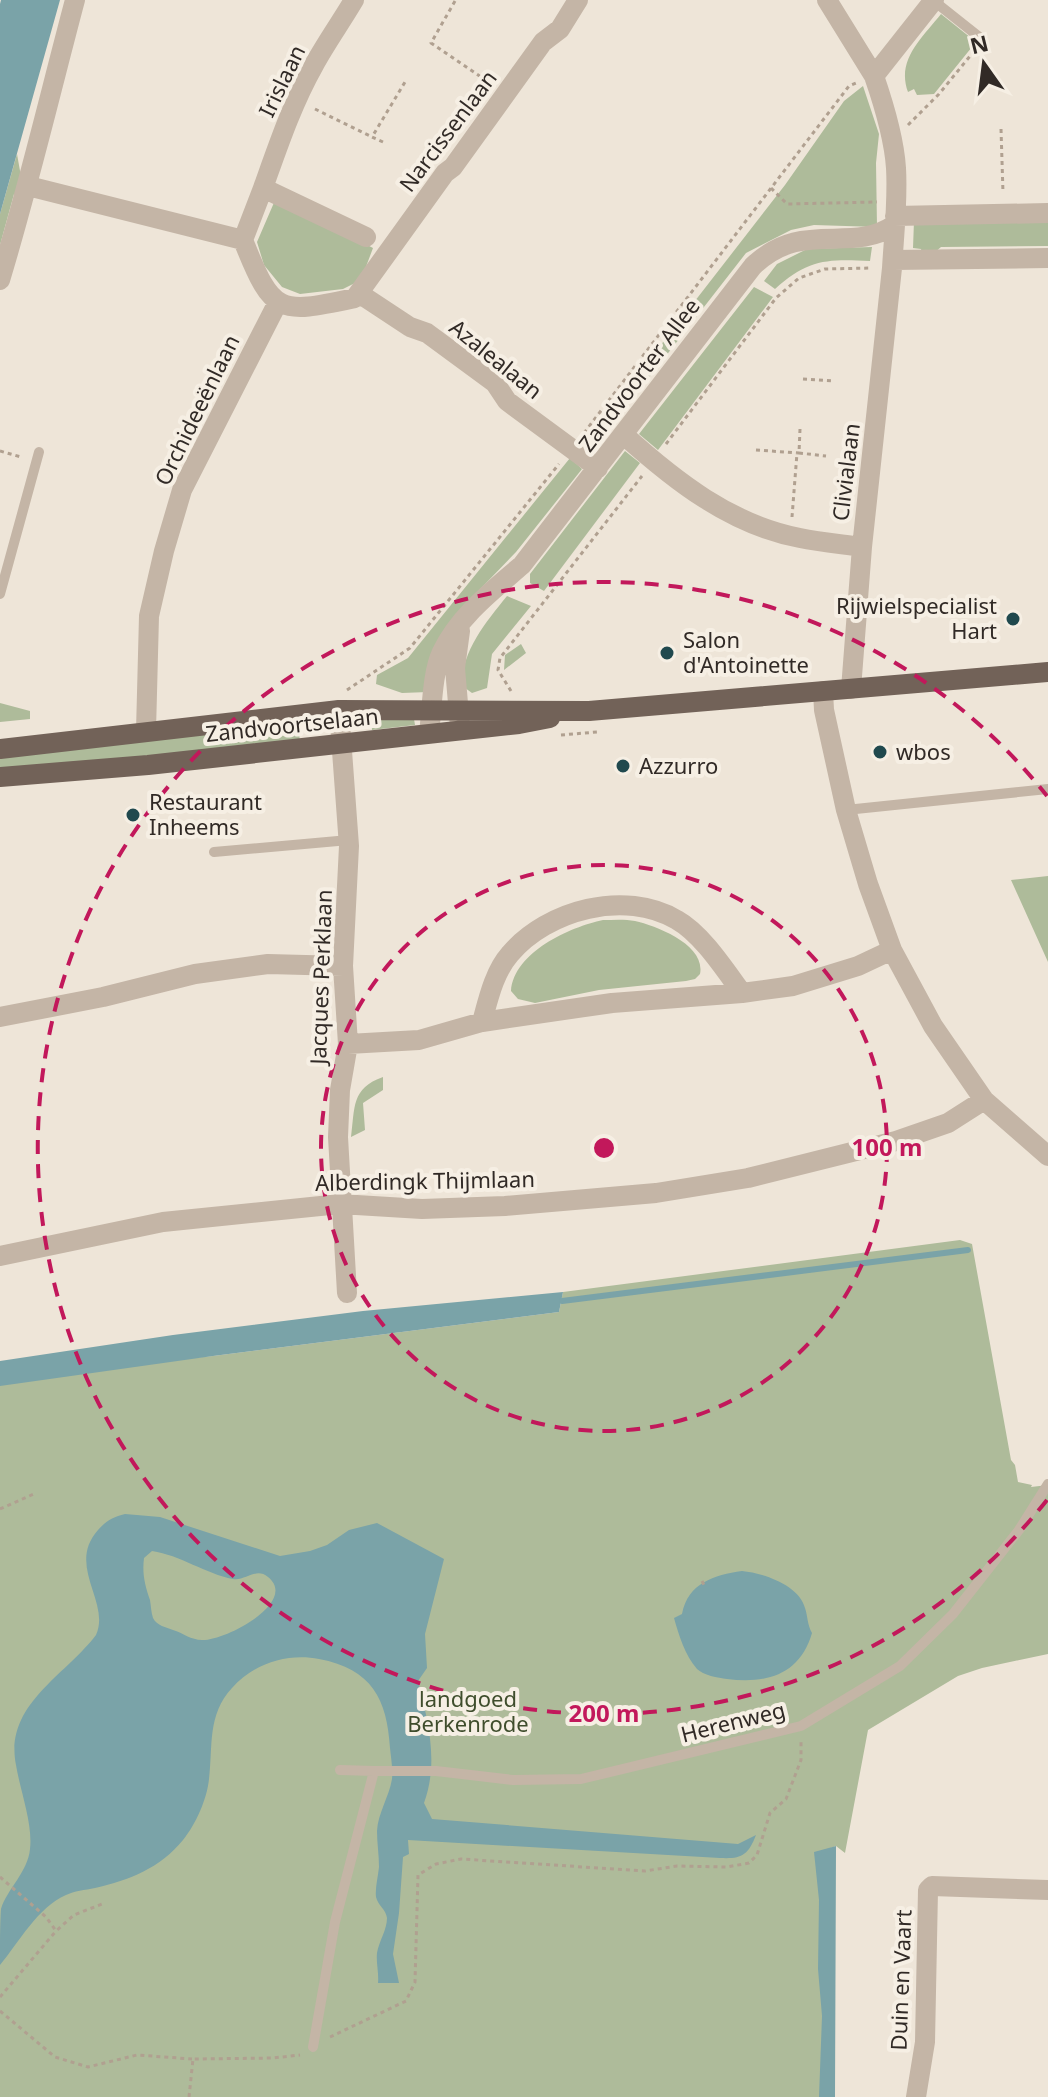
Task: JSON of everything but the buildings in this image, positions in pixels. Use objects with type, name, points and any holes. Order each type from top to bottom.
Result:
[{"type":"main road","name":"Zandvoortselaan","points":[[0,777],[342,744],[429,733],[459,719],[1048,672]]},
{"type":"main road","name":"Zandvoortselaan","points":[[0,749],[102,739],[339,704],[433,709],[459,719]]},
{"type":"street","points":[[0,280],[28,186],[34,152],[75,0]]},
{"type":"street","name":"Irislaan","points":[[243,240],[285,125],[314,65],[354,0]]},
{"type":"street","name":"Narcissenlaan","points":[[360,294],[445,173],[453,167],[543,42],[560,29],[578,0]]},
{"type":"street","points":[[827,0],[874,76],[886,112],[896,166],[893,260],[1048,258]]},
{"type":"street","points":[[874,76],[934,0]]},
{"type":"street","points":[[28,186],[243,240],[259,281],[278,302],[296,309],[355,298],[360,294]]},
{"type":"street","points":[[263,188],[366,237]]},
{"type":"street","name":"Zandvoorter Allee","points":[[429,733],[441,654],[461,623],[477,604],[522,565],[753,266],[765,255],[798,240],[868,237],[882,233],[895,215],[1048,213]]},
{"type":"street","name":"Clivialaan","points":[[851,689],[862,547],[893,260]]},
{"type":"street","name":"Azalealaan","points":[[360,294],[410,327],[427,333],[495,383],[507,401],[598,468]]},
{"type":"street","name":"Orchideeënlaan","points":[[146,731],[149,616],[182,490],[278,302]]},
{"type":"street","points":[[624,435],[705,501],[787,535],[862,547]]},
{"type":"street","points":[[459,719],[455,668],[461,623]]},
{"type":"street","points":[[823,691],[824,710],[846,810],[892,950],[933,1026],[984,1100],[1048,1156]]},
{"type":"street","name":"Jacques Perklaan","points":[[339,704],[349,840],[343,966],[348,1044],[340,1090],[340,1204],[347,1293]]},
{"type":"street","points":[[482,1022],[490,993],[507,957],[534,930],[586,909],[638,905],[678,920],[712,952],[742,993]]},
{"type":"street","points":[[348,1044],[419,1040],[482,1022],[612,1003],[793,986],[858,966],[892,950]]},
{"type":"street","points":[[0,1017],[103,997],[195,974],[268,964],[343,966]]},
{"type":"street","name":"Alberdingk Thijmlaan","points":[[0,1256],[163,1222],[340,1204],[422,1209],[505,1206],[656,1193],[748,1178],[896,1141],[948,1123],[984,1100]]},
{"type":"street","name":"Duin en Vaart","points":[[916,2097],[925,2042],[928,1890],[932,1886],[1048,1890]]},
{"type":"lane","points":[[934,0],[983,40]]},
{"type":"lane","points":[[0,594],[38,457]]},
{"type":"lane","points":[[846,810],[1048,789]]},
{"type":"lane","points":[[214,852],[349,840]]},
{"type":"lane","name":"Herenweg","points":[[340,1770],[436,1771],[513,1780],[581,1779],[801,1726],[900,1666],[953,1614],[1019,1530],[1048,1484]]},
{"type":"lane","points":[[313,2047],[335,1922],[380,1772]]},
{"type":"path","points":[[455,1],[431,43],[506,94]]},
{"type":"path","points":[[892,142],[939,94],[983,40]]},
{"type":"path","points":[[339,704],[410,648],[573,448],[849,86],[874,76]]},
{"type":"path","points":[[372,137],[405,82]]},
{"type":"path","points":[[297,100],[383,142]]},
{"type":"path","points":[[1001,129],[1004,214]]},
{"type":"path","points":[[771,188],[787,204],[895,215]]},
{"type":"path","points":[[803,379],[833,381]]},
{"type":"path","points":[[787,535],[795,503],[800,429]]},
{"type":"path","points":[[756,450],[826,456]]},
{"type":"path","points":[[0,451],[38,457]]},
{"type":"path","points":[[0,1509],[36,1493]]},
{"type":"path","points":[[0,2011],[55,2057],[88,2067],[137,2055],[193,2059],[299,2055],[344,2028],[406,2001],[415,1982],[418,1875],[436,1864],[461,1859],[645,1871],[677,1866],[727,1867],[749,1863],[757,1855],[770,1813],[786,1799],[801,1760],[801,1726]]},
{"type":"path","points":[[0,1877],[46,1917],[56,1931]]},
{"type":"path","points":[[0,1997],[56,1931],[74,1915],[102,1904]]},
{"type":"path","points":[[189,2097],[193,2059]]},
{"type":"green space","points":[[941,14],[976,42],[934,94],[917,95],[914,89],[908,92],[905,70],[908,60]]},
{"type":"green space","points":[[863,86],[879,134],[877,227],[814,225],[791,230],[746,253],[595,447],[587,440],[785,185],[844,101]]},
{"type":"green space","points":[[17,154],[22,182],[20,194],[14,194],[0,245],[0,214]]},
{"type":"green space","points":[[276,198],[373,248],[361,280],[343,289],[300,294],[282,287],[264,265],[257,242]]},
{"type":"green space","points":[[1048,214],[1048,246],[941,247],[933,254],[922,254],[921,249],[913,248],[914,221]]},
{"type":"green space","points":[[872,247],[870,261],[842,260],[808,266],[775,289],[764,281],[777,264],[807,249]]},
{"type":"green space","points":[[754,287],[773,297],[658,450],[639,434]]},
{"type":"green space","points":[[625,451],[640,463],[544,591],[530,583],[530,574]]},
{"type":"green space","points":[[570,458],[582,469],[516,552],[462,608],[428,692],[402,693],[376,684],[377,675],[408,658]]},
{"type":"green space","points":[[507,596],[531,606],[492,654],[487,688],[472,693],[461,685],[466,660],[483,627]]},
{"type":"green space","points":[[521,644],[526,653],[504,670],[505,655]]},
{"type":"green space","points":[[0,703],[30,711],[30,719],[0,722]]},
{"type":"green space","points":[[414,719],[415,725],[372,730],[371,720]]},
{"type":"green space","points":[[298,720],[300,743],[0,771],[0,756]]},
{"type":"green space","points":[[1048,876],[1048,962],[1011,880]]},
{"type":"green space","points":[[603,920],[635,921],[678,938],[695,954],[700,964],[700,974],[686,981],[599,990],[535,1003],[518,999],[511,991],[514,977],[533,953],[560,935]]},
{"type":"green space","points":[[383,1077],[383,1090],[363,1103],[365,1130],[351,1137],[356,1100],[365,1087]]},
{"type":"green space","name":"landgoed Berkenrode","points":[[960,1240],[972,1244],[1011,1460],[1018,1482],[1031,1487],[1048,1485],[1048,1654],[958,1676],[868,1730],[845,1853],[836,1846],[828,1849],[829,2097],[0,2097],[0,1376],[213,1356],[559,1312],[563,1292]]},
{"type":"water","points":[[1,0],[60,0],[0,214],[0,4]]},
{"type":"water","points":[[563,1292],[559,1312],[0,1386],[0,1361],[363,1311]]},
{"type":"water","points":[[125,1514],[160,1517],[280,1556],[310,1551],[327,1545],[349,1530],[377,1523],[444,1559],[425,1634],[427,1668],[418,1681],[431,1757],[424,1803],[432,1819],[738,1844],[756,1835],[753,1842],[743,1855],[727,1858],[408,1840],[409,1854],[403,1857],[393,1954],[399,1983],[378,1983],[377,1953],[387,1918],[376,1897],[379,1867],[377,1831],[392,1775],[385,1715],[373,1689],[352,1670],[319,1659],[295,1657],[261,1666],[241,1679],[224,1698],[215,1720],[208,1787],[203,1803],[192,1827],[174,1850],[132,1877],[72,1892],[56,1901],[38,1916],[0,1965],[1,1909],[25,1865],[30,1849],[28,1818],[16,1765],[15,1744],[19,1725],[40,1693],[96,1635],[98,1610],[86,1557],[89,1543],[107,1522]],"holes":[[[152,1551],[233,1579],[264,1574],[275,1587],[274,1598],[267,1608],[241,1627],[213,1639],[191,1638],[159,1625],[153,1618],[144,1579],[144,1558]]]},
{"type":"water","points":[[742,1571],[770,1578],[796,1593],[805,1608],[812,1633],[799,1659],[780,1674],[768,1678],[727,1679],[700,1671],[686,1651],[674,1618],[682,1614],[690,1595],[704,1582]]},
{"type":"water","points":[[836,1846],[835,2097],[819,2097],[822,2016],[818,1969],[819,1900],[814,1852]]},
{"type":"waterway","points":[[562,1301],[968,1250]]},
{"type":"place","name":"Rijwielspecialist Hart","points":[[1013,619]]},
{"type":"place","name":"Salon d'Antoinette","points":[[667,653]]},
{"type":"place","name":"wbos","points":[[880,752]]},
{"type":"place","name":"Azzurro","points":[[623,766]]},
{"type":"place","name":"Restaurant Inheems","points":[[133,815]]}]
